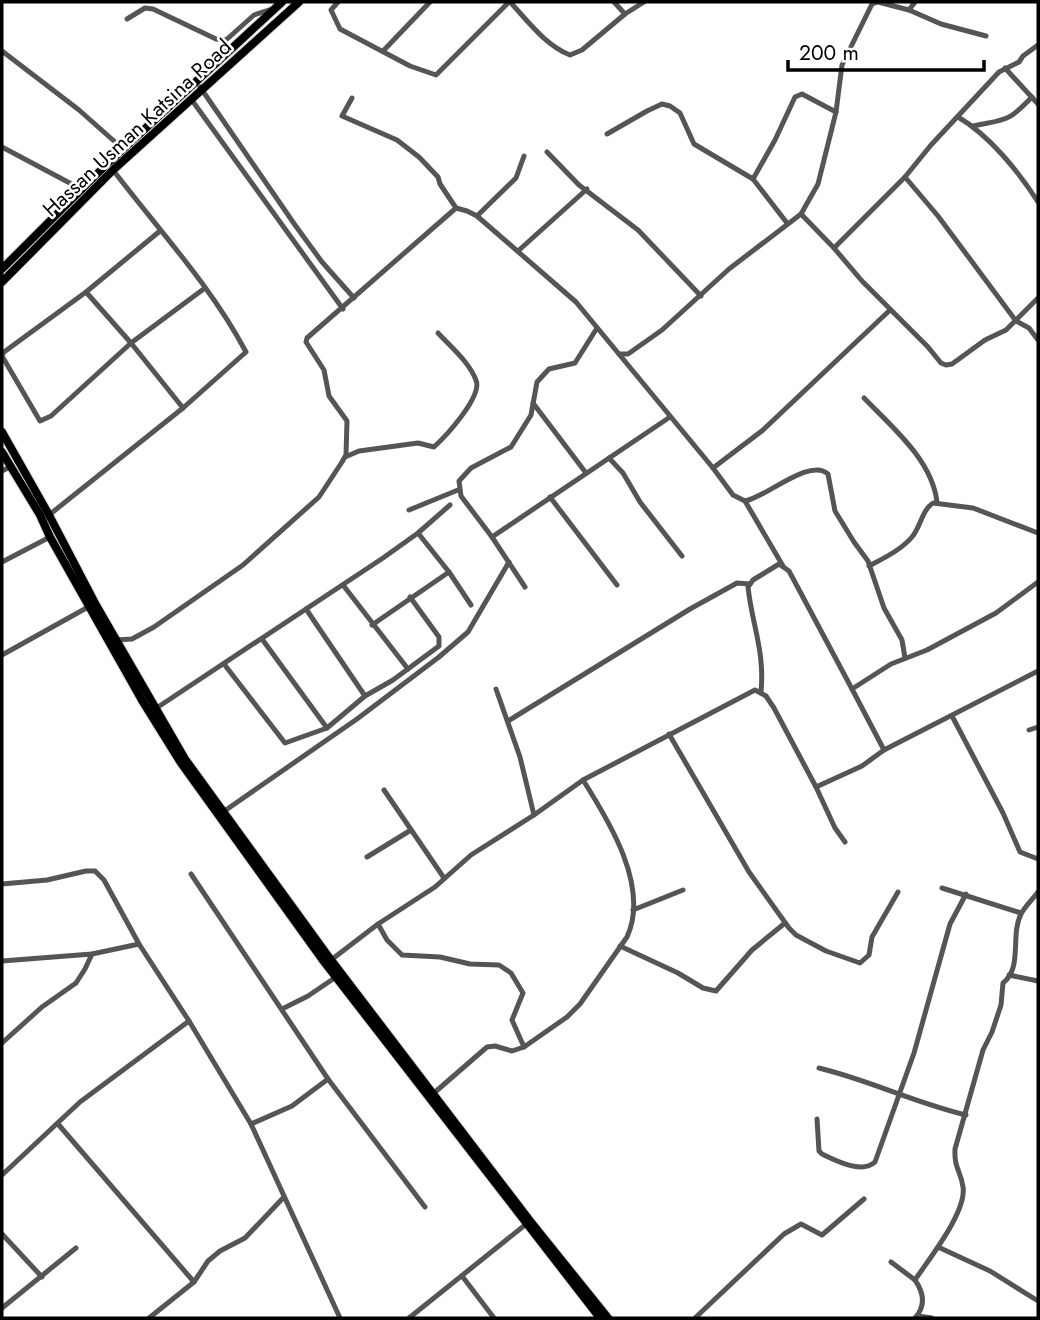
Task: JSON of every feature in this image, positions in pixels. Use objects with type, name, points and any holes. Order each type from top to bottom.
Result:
[{"type":"main road","name":"Hassan Usman Katsina Road","points":[[2,282],[113,170],[299,2]]},
{"type":"main road","name":"Hassan Usman Katsina Road","points":[[2,269],[80,189],[279,5]]},
{"type":"main road","points":[[2,432],[181,763],[336,977],[600,1318]]},
{"type":"main road","points":[[2,452],[6,469],[40,515],[90,606],[185,759],[331,960],[530,1221],[608,1318]]},
{"type":"street","points":[[338,2],[331,10],[340,29],[411,66],[436,75],[510,2],[547,42],[570,55],[582,50],[625,14],[644,2]]},
{"type":"street","points":[[383,50],[430,2]]},
{"type":"street","points":[[614,2],[625,14]]},
{"type":"street","points":[[619,354],[628,354],[662,330],[729,269],[801,214],[818,184],[836,111],[842,65],[872,4],[877,2],[909,10],[941,24],[986,36]]},
{"type":"street","points":[[909,10],[915,2]]},
{"type":"street","points":[[127,19],[145,8],[153,9],[216,39],[226,40],[254,15],[279,5]]},
{"type":"street","points":[[834,248],[905,177],[999,72],[1019,62],[1023,55],[1038,45]]},
{"type":"street","points":[[2,51],[79,110],[124,149]]},
{"type":"street","points":[[1004,68],[1038,104]]},
{"type":"street","points":[[195,83],[203,89],[301,234],[354,298]]},
{"type":"street","points":[[184,93],[192,100],[343,309]]},
{"type":"street","points":[[753,179],[775,140],[794,97],[802,94],[836,111]]},
{"type":"street","points":[[973,126],[1009,118],[1031,97]]},
{"type":"street","points":[[352,98],[342,116],[397,140],[419,157],[438,177],[456,208],[477,216],[576,302],[733,495],[745,501],[783,566],[789,571],[884,750]]},
{"type":"street","points":[[607,134],[662,104],[670,106],[680,113],[694,144],[753,179],[787,223]]},
{"type":"street","points":[[958,117],[973,126],[1022,176],[1038,202]]},
{"type":"street","points":[[2,148],[80,189]]},
{"type":"street","points":[[547,152],[579,186],[587,189],[638,230],[701,296]]},
{"type":"street","points":[[477,216],[516,178],[524,156]]},
{"type":"street","points":[[49,515],[183,408],[246,352],[238,335],[205,288],[113,170]]},
{"type":"street","points":[[905,177],[938,216],[1016,321],[1029,328],[1038,340]]},
{"type":"street","points":[[518,251],[587,189]]},
{"type":"street","points":[[116,640],[132,639],[154,627],[243,565],[319,497],[345,457],[347,421],[329,396],[324,370],[306,342],[310,334],[343,309],[456,208]]},
{"type":"street","points":[[801,214],[890,310],[946,365],[952,364],[985,340],[1006,330],[1038,299]]},
{"type":"street","points":[[160,231],[86,292],[4,352],[2,356],[40,421],[47,419],[131,344],[205,288]]},
{"type":"street","points":[[86,292],[183,408]]},
{"type":"street","points":[[713,468],[763,430],[890,310]]},
{"type":"street","points":[[525,587],[458,490],[459,481],[471,468],[512,447],[531,415],[537,382],[549,369],[575,363],[597,328]]},
{"type":"street","points":[[345,457],[359,451],[418,443],[434,447],[452,430],[477,391],[477,381],[460,356],[438,333]]},
{"type":"street","points":[[864,398],[923,464],[935,489],[937,502]]},
{"type":"street","points":[[533,403],[586,473]]},
{"type":"street","points":[[492,537],[670,416]]},
{"type":"street","points":[[609,458],[624,473],[640,502],[682,556]]},
{"type":"street","points":[[745,501],[753,500],[785,481],[818,468],[825,470],[835,511],[869,566],[884,608],[902,640],[905,658]]},
{"type":"street","points":[[409,510],[458,490]]},
{"type":"street","points":[[550,497],[617,585]]},
{"type":"street","points":[[869,566],[907,543],[918,530],[926,509],[937,502],[974,508],[1038,533]]},
{"type":"street","points":[[153,710],[343,585],[418,533],[450,505]]},
{"type":"street","points":[[418,533],[471,605]]},
{"type":"street","points":[[2,562],[50,537]]},
{"type":"street","points":[[223,812],[357,719],[449,649],[468,632],[509,562]]},
{"type":"street","points":[[761,692],[760,645],[749,592],[750,584],[775,565],[783,566]]},
{"type":"street","points":[[372,625],[449,572]]},
{"type":"street","points":[[852,689],[891,664],[956,636],[996,614],[1038,582]]},
{"type":"street","points":[[508,721],[690,609],[737,583],[750,584]]},
{"type":"street","points":[[343,585],[408,669]]},
{"type":"street","points":[[224,664],[285,743],[327,728],[365,696],[439,646],[440,641],[410,597]]},
{"type":"street","points":[[2,655],[90,606]]},
{"type":"street","points":[[306,610],[365,696]]},
{"type":"street","points":[[262,639],[327,728]]},
{"type":"street","points":[[816,788],[1038,671]]},
{"type":"street","points":[[496,689],[520,757],[534,815]]},
{"type":"street","points":[[331,960],[378,924],[435,887],[471,855],[583,780],[755,690],[761,692],[774,708],[835,828],[845,842]]},
{"type":"street","points":[[952,716],[1003,813],[1020,852],[1038,859]]},
{"type":"street","points":[[1029,730],[1038,727]]},
{"type":"street","points":[[669,734],[749,872],[796,935],[860,962],[869,955],[872,937],[898,892]]},
{"type":"street","points":[[433,1093],[487,1048],[495,1046],[512,1051],[524,1048],[580,1004],[632,926],[633,910],[626,867],[616,833],[583,780]]},
{"type":"street","points":[[384,790],[444,878]]},
{"type":"street","points":[[367,857],[411,830]]},
{"type":"street","points":[[2,884],[47,880],[86,871],[96,871],[104,880],[138,944],[189,1021],[251,1124],[340,1318]]},
{"type":"street","points":[[191,874],[328,1079],[425,1207]]},
{"type":"street","points":[[942,888],[1021,913]]},
{"type":"street","points":[[633,910],[683,890]]},
{"type":"street","points":[[915,1280],[945,1237],[962,1197],[963,1186],[954,1163],[955,1149],[983,1050],[1001,1005],[1003,984],[1014,959],[1014,934],[1021,913],[1038,892]]},
{"type":"street","points":[[817,1119],[819,1151],[822,1154],[850,1164],[870,1167],[878,1157],[914,1053],[950,924],[966,894]]},
{"type":"street","points":[[620,946],[703,988],[716,991],[752,950],[785,923]]},
{"type":"street","points":[[378,924],[387,940],[402,955],[440,957],[506,968],[523,993],[512,1020],[524,1048]]},
{"type":"street","points":[[2,961],[92,954],[138,944]]},
{"type":"street","points":[[2,1043],[42,1007],[76,983],[92,954]]},
{"type":"street","points":[[1009,975],[1038,981]]},
{"type":"street","points":[[282,1009],[336,977]]},
{"type":"street","points":[[2,1175],[80,1102],[189,1021]]},
{"type":"street","points":[[819,1068],[929,1107],[966,1115]]},
{"type":"street","points":[[251,1124],[292,1106],[328,1079]]},
{"type":"street","points":[[58,1125],[194,1282]]},
{"type":"street","points":[[150,1318],[194,1282],[208,1261],[220,1251],[245,1238],[284,1198]]},
{"type":"street","points":[[695,1318],[784,1234],[801,1224],[822,1235],[864,1199]]},
{"type":"street","points":[[409,1318],[526,1224]]},
{"type":"street","points":[[2,1234],[42,1277]]},
{"type":"street","points":[[938,1247],[990,1271],[1038,1301]]},
{"type":"street","points":[[2,1308],[76,1248]]},
{"type":"street","points":[[891,1262],[915,1280],[923,1297],[923,1306],[917,1317],[932,1318]]},
{"type":"street","points":[[462,1276],[494,1318]]}]
